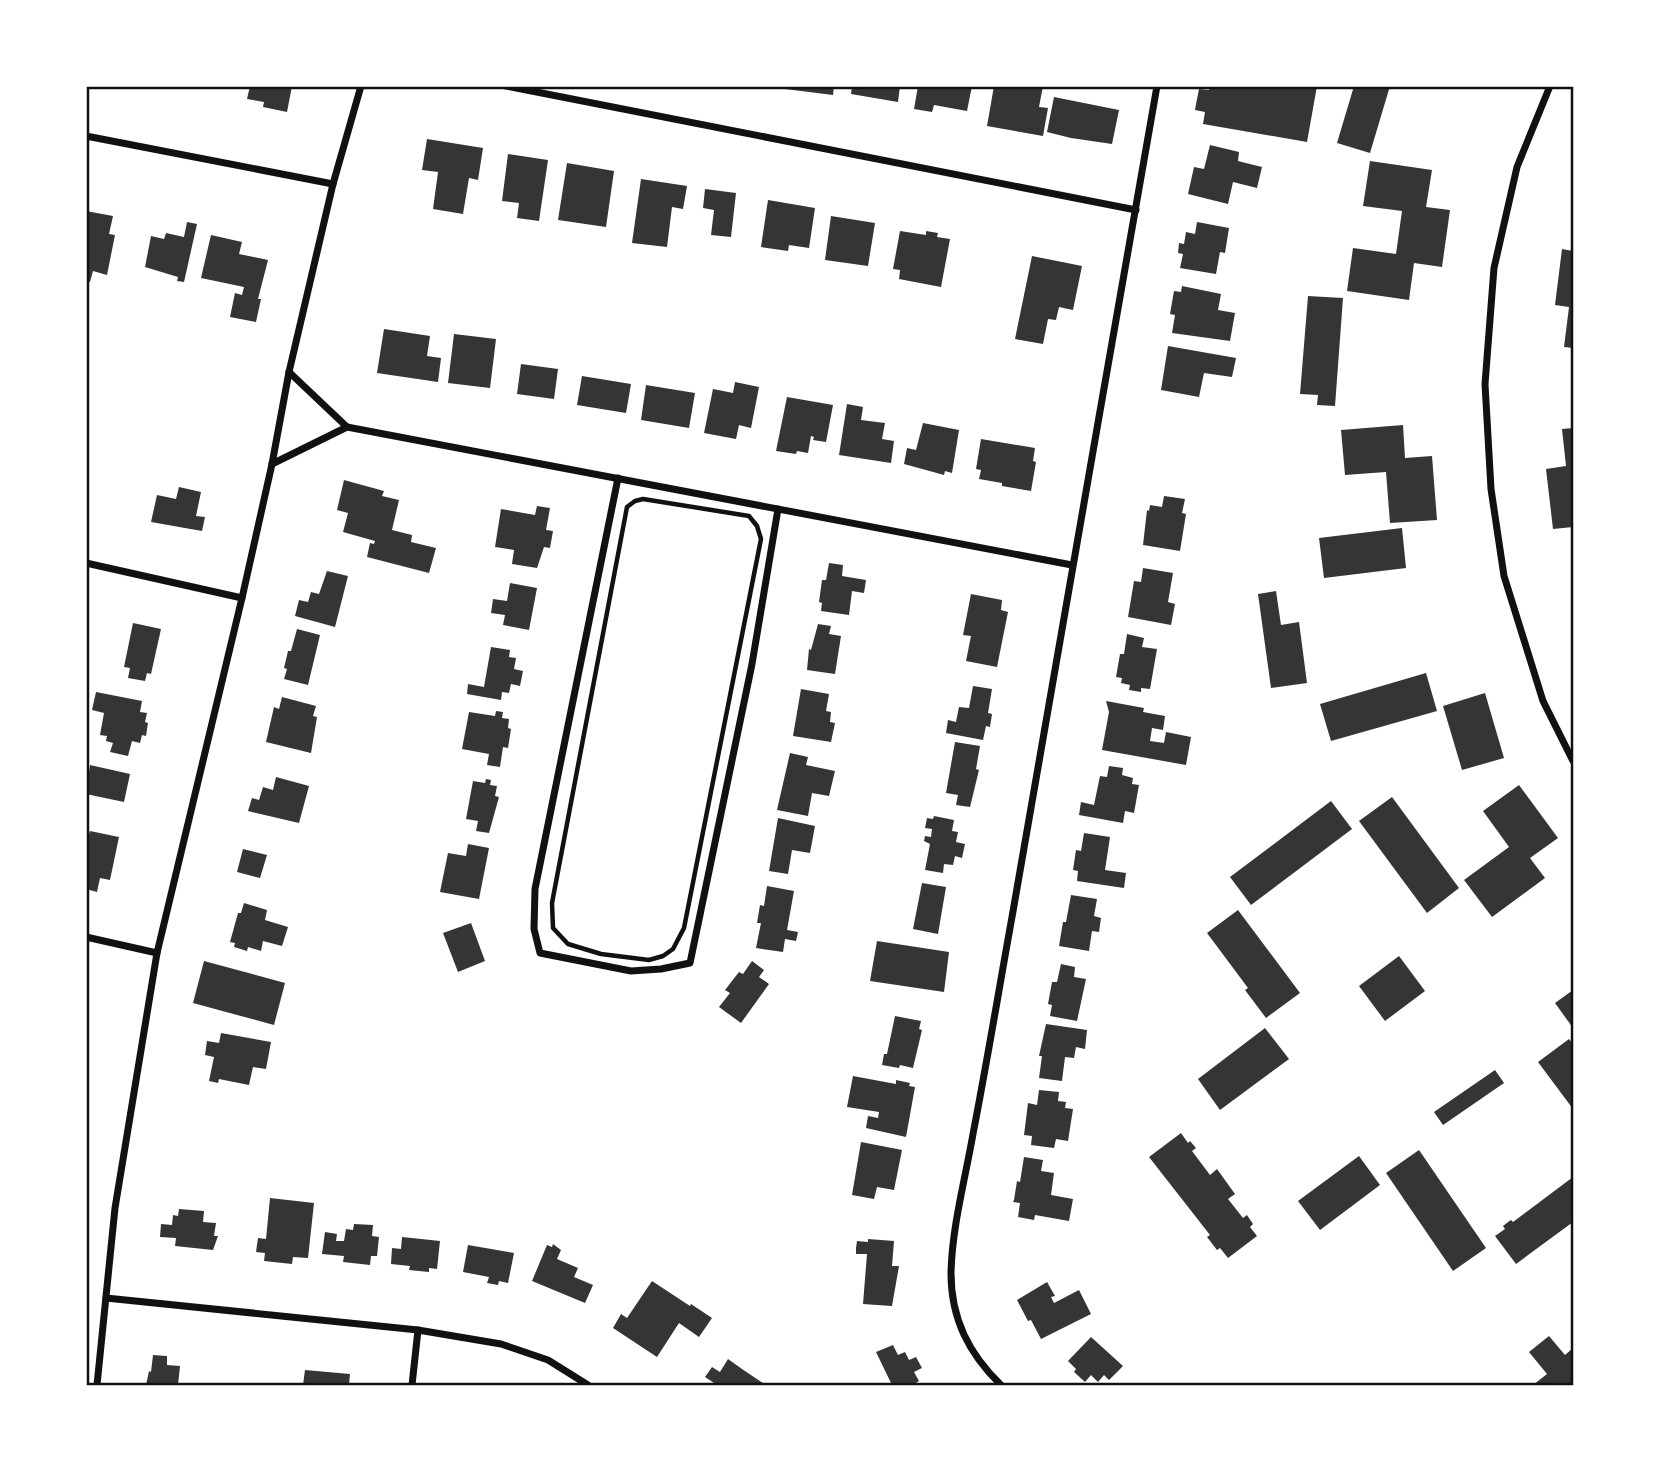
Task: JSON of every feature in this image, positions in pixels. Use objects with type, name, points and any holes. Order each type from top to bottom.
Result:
[{"type":"street","points":[[97,1385],[121,1169],[158,953],[242,598],[289,372],[333,184],[361,86]]},
{"type":"street","points":[[506,86],[1136,210]]},
{"type":"street","points":[[1001,1385],[984,1368],[965,1340],[954,1311],[951,1273],[956,1230],[1157,86]]},
{"type":"street","points":[[1550,86],[1517,167],[1494,268],[1485,384],[1491,489],[1504,576],[1543,701],[1573,761]]},
{"type":"street","points":[[86,136],[333,184]]},
{"type":"street","points":[[289,372],[347,427],[1072,565]]},
{"type":"street","points":[[272,464],[347,427]]},
{"type":"street","points":[[618,478],[536,889],[534,929],[540,953],[605,966],[631,971],[690,963],[752,664],[778,509]]},
{"type":"street","points":[[86,563],[242,598]]},
{"type":"street","points":[[86,937],[158,953]]},
{"type":"street","points":[[106,1298],[418,1330],[501,1344],[548,1360],[588,1385]]},
{"type":"street","points":[[412,1385],[418,1330]]},
{"type":"path","points":[[643,499],[749,516],[757,526],[761,539],[684,928],[673,949],[663,956],[649,960],[601,954],[568,944],[552,928],[552,903],[627,507],[643,499]]},
{"type":"building","points":[[250,86],[292,86],[287,112],[263,107],[264,102],[247,99]]},
{"type":"building","points":[[786,86],[834,86],[833,95],[785,89]]},
{"type":"building","points":[[852,86],[900,86],[898,102],[851,94]]},
{"type":"building","points":[[918,86],[972,86],[967,111],[934,105],[932,112],[914,109]]},
{"type":"building","points":[[994,86],[1043,86],[1039,107],[1048,108],[1043,136],[987,126]]},
{"type":"building","points":[[1210,86],[1255,89],[1255,86],[1317,86],[1307,142],[1203,124],[1205,112],[1195,110],[1196,104],[1199,89],[1209,90]]},
{"type":"building","points":[[1354,86],[1390,86],[1370,153],[1337,143]]},
{"type":"building","points":[[1054,97],[1119,110],[1112,144],[1047,132]]},
{"type":"building","points":[[427,139],[483,148],[478,180],[469,178],[463,214],[433,209],[438,172],[422,170]]},
{"type":"building","points":[[1210,145],[1239,152],[1238,161],[1262,167],[1257,188],[1233,182],[1228,204],[1188,194],[1194,167],[1204,169]]},
{"type":"building","points":[[508,154],[548,160],[539,221],[517,218],[519,203],[502,201]]},
{"type":"building","points":[[1370,161],[1432,170],[1426,207],[1450,210],[1442,267],[1414,263],[1409,300],[1347,291],[1353,248],[1396,254],[1402,211],[1363,206]]},
{"type":"building","points":[[567,163],[614,171],[606,227],[558,220]]},
{"type":"building","points":[[641,179],[687,186],[683,209],[672,207],[667,247],[632,243]]},
{"type":"building","points":[[705,189],[736,193],[731,237],[711,235],[714,210],[703,208]]},
{"type":"building","points":[[768,200],[815,208],[809,248],[789,245],[788,251],[761,247]]},
{"type":"building","points":[[86,211],[113,216],[109,234],[115,235],[107,275],[93,271],[90,282],[86,281]]},
{"type":"building","points":[[831,216],[875,223],[868,266],[825,260]]},
{"type":"building","points":[[187,222],[197,224],[184,282],[177,281],[178,277],[145,267],[151,236],[164,239],[166,233],[184,237]]},
{"type":"building","points":[[1197,222],[1229,228],[1225,253],[1220,252],[1216,274],[1180,268],[1183,254],[1178,253],[1179,243],[1184,244],[1186,232],[1195,234]]},
{"type":"building","points":[[900,231],[926,235],[926,231],[938,233],[937,237],[950,239],[941,287],[899,279],[900,270],[893,269]]},
{"type":"building","points":[[211,235],[242,242],[239,254],[268,260],[258,299],[261,299],[256,322],[230,317],[235,293],[242,295],[244,287],[201,278]]},
{"type":"building","points":[[1562,249],[1573,251],[1573,348],[1564,347],[1569,307],[1555,305]]},
{"type":"building","points":[[1032,256],[1082,266],[1073,310],[1059,307],[1056,320],[1048,319],[1043,344],[1015,339]]},
{"type":"building","points":[[1182,286],[1221,294],[1218,310],[1235,313],[1230,341],[1172,333],[1175,315],[1170,314],[1174,291],[1181,292]]},
{"type":"building","points":[[1308,296],[1343,298],[1335,406],[1317,405],[1318,395],[1300,394]]},
{"type":"building","points":[[384,329],[430,336],[427,356],[441,358],[438,382],[377,373]]},
{"type":"building","points":[[454,334],[496,339],[490,388],[448,383]]},
{"type":"building","points":[[1168,346],[1236,358],[1232,377],[1204,373],[1199,397],[1161,390]]},
{"type":"building","points":[[521,364],[558,369],[554,399],[517,394]]},
{"type":"building","points":[[582,376],[631,384],[626,413],[577,405]]},
{"type":"building","points":[[735,382],[759,387],[751,428],[739,425],[736,439],[704,433],[713,389],[733,393]]},
{"type":"building","points":[[646,385],[695,393],[689,428],[641,420]]},
{"type":"building","points":[[787,397],[833,405],[826,442],[813,440],[814,437],[811,436],[808,453],[776,451]]},
{"type":"building","points":[[847,404],[863,407],[861,420],[885,423],[882,439],[894,441],[891,463],[839,455]]},
{"type":"building","points":[[923,423],[959,430],[952,473],[945,471],[944,475],[904,464],[907,448],[916,450]]},
{"type":"building","points":[[1403,425],[1405,458],[1432,456],[1437,520],[1390,523],[1386,472],[1345,475],[1341,430]]},
{"type":"building","points":[[1573,428],[1573,527],[1553,529],[1546,469],[1566,466],[1562,429]]},
{"type":"building","points":[[981,439],[1035,448],[1033,461],[1036,462],[1031,491],[979,479],[981,470],[976,469]]},
{"type":"building","points":[[344,480],[384,491],[382,496],[399,500],[392,530],[412,535],[411,542],[436,548],[429,573],[367,557],[370,543],[374,544],[375,541],[343,532],[348,513],[337,510]]},
{"type":"building","points":[[179,487],[201,492],[196,516],[205,517],[202,531],[151,522],[157,495],[176,499]]},
{"type":"building","points":[[1164,496],[1185,499],[1182,513],[1186,514],[1180,551],[1143,545],[1147,510],[1149,511],[1150,505],[1162,507]]},
{"type":"building","points":[[537,506],[550,508],[546,530],[553,531],[550,548],[544,547],[537,568],[512,564],[514,550],[495,547],[501,509],[535,515]]},
{"type":"building","points":[[1402,528],[1406,568],[1324,578],[1319,538]]},
{"type":"building","points":[[829,563],[843,565],[842,576],[866,580],[864,593],[852,591],[849,615],[821,611],[822,603],[819,602],[822,580],[826,580]]},
{"type":"building","points":[[1143,568],[1173,573],[1168,602],[1175,604],[1171,625],[1128,617],[1134,581],[1141,582]]},
{"type":"building","points":[[327,571],[348,576],[335,627],[295,616],[299,600],[308,602],[311,592],[319,594]]},
{"type":"building","points":[[510,583],[537,588],[529,630],[503,625],[505,615],[491,613],[493,599],[507,601]]},
{"type":"building","points":[[1276,591],[1281,625],[1299,622],[1307,683],[1271,688],[1258,594]]},
{"type":"building","points":[[971,594],[1002,600],[1001,610],[1008,612],[997,667],[966,661],[971,636],[963,635]]},
{"type":"building","points":[[133,623],[161,629],[151,674],[147,673],[145,681],[128,678],[130,668],[124,667]]},
{"type":"building","points":[[818,624],[831,626],[829,634],[841,636],[835,674],[807,670],[809,649],[811,650]]},
{"type":"building","points":[[297,629],[320,635],[308,685],[284,679],[288,651],[291,651]]},
{"type":"building","points":[[1127,634],[1144,638],[1142,647],[1157,649],[1150,689],[1141,688],[1141,692],[1129,690],[1130,685],[1121,683],[1122,678],[1116,677]]},
{"type":"building","points":[[491,647],[510,650],[509,657],[516,658],[514,669],[523,671],[520,686],[511,684],[509,693],[502,692],[501,700],[467,694],[468,684],[484,687]]},
{"type":"building","points":[[1426,673],[1437,711],[1331,741],[1320,704]]},
{"type":"building","points":[[973,686],[992,689],[988,713],[992,714],[990,727],[986,726],[983,740],[946,733],[948,720],[956,722],[959,707],[969,708]]},
{"type":"building","points":[[801,689],[829,694],[826,711],[831,712],[830,722],[835,723],[831,742],[793,736]]},
{"type":"building","points":[[96,692],[142,701],[140,712],[147,713],[146,736],[142,735],[140,743],[132,741],[128,756],[110,752],[113,743],[106,741],[107,736],[100,735],[104,713],[92,710]]},
{"type":"building","points":[[1485,693],[1504,758],[1462,770],[1443,706]]},
{"type":"building","points":[[282,697],[316,706],[313,716],[317,717],[311,753],[266,742],[274,707],[279,709]]},
{"type":"building","points":[[1106,701],[1144,708],[1143,712],[1165,716],[1163,730],[1152,728],[1150,741],[1164,743],[1166,732],[1191,737],[1186,765],[1102,750],[1109,712]]},
{"type":"building","points":[[496,711],[503,712],[502,718],[509,719],[508,728],[511,729],[508,748],[503,747],[500,767],[487,765],[489,754],[462,749],[469,712],[495,716]]},
{"type":"building","points":[[955,742],[980,746],[976,769],[979,770],[970,807],[956,805],[958,795],[946,793]]},
{"type":"building","points":[[790,753],[808,757],[806,765],[835,771],[829,796],[812,793],[808,816],[777,810]]},
{"type":"building","points":[[90,765],[130,774],[124,802],[86,794]]},
{"type":"building","points":[[1109,766],[1123,768],[1122,775],[1133,778],[1132,784],[1139,785],[1134,813],[1125,811],[1123,823],[1079,815],[1081,802],[1094,805],[1100,776],[1107,777]]},
{"type":"building","points":[[276,777],[309,786],[299,823],[248,811],[252,798],[259,800],[263,787],[273,790]]},
{"type":"building","points":[[486,779],[491,780],[490,785],[497,786],[495,796],[499,797],[489,833],[476,831],[478,821],[466,819],[473,781],[485,783]]},
{"type":"building","points":[[1519,785],[1558,838],[1530,858],[1545,878],[1492,917],[1464,880],[1509,847],[1483,811]]},
{"type":"building","points":[[1392,797],[1459,888],[1427,913],[1359,821]]},
{"type":"building","points":[[1331,801],[1352,829],[1251,905],[1230,877]]},
{"type":"building","points":[[934,816],[954,820],[952,831],[958,832],[956,842],[965,844],[962,858],[955,856],[953,865],[944,864],[943,873],[925,870],[930,844],[924,841],[925,836],[931,837],[932,829],[925,828],[927,818],[933,819]]},
{"type":"building","points":[[778,818],[815,826],[810,853],[792,850],[788,874],[769,871]]},
{"type":"building","points":[[90,831],[119,837],[110,880],[100,878],[97,892],[86,889],[86,843]]},
{"type":"building","points":[[1084,833],[1110,837],[1105,870],[1126,873],[1124,888],[1077,881],[1078,871],[1073,870],[1076,850],[1081,851]]},
{"type":"building","points":[[468,844],[489,848],[479,899],[440,892],[448,853],[466,856]]},
{"type":"building","points":[[243,849],[267,855],[260,878],[237,872]]},
{"type":"building","points":[[922,883],[946,887],[938,934],[913,929]]},
{"type":"building","points":[[767,886],[794,891],[787,930],[798,932],[796,941],[785,939],[783,952],[756,948],[761,923],[757,923],[760,905],[764,906]]},
{"type":"building","points":[[1071,895],[1097,899],[1094,916],[1101,918],[1099,932],[1092,931],[1089,951],[1059,946]]},
{"type":"building","points":[[244,903],[267,910],[265,920],[288,927],[282,946],[263,941],[261,951],[234,947],[235,943],[230,942],[238,913],[241,913]]},
{"type":"building","points":[[1238,910],[1300,993],[1266,1018],[1245,990],[1248,988],[1207,933]]},
{"type":"building","points":[[471,923],[485,961],[458,972],[443,933]]},
{"type":"building","points":[[877,941],[949,952],[944,992],[870,981]]},
{"type":"building","points":[[1399,956],[1425,991],[1385,1021],[1359,986]]},
{"type":"building","points":[[204,961],[285,983],[274,1025],[193,1003]]},
{"type":"building","points":[[752,961],[764,970],[759,977],[769,984],[741,1023],[719,1007],[730,993],[725,990],[739,972],[743,974]]},
{"type":"building","points":[[1061,964],[1075,967],[1074,977],[1086,979],[1077,1021],[1050,1016],[1052,1005],[1048,1004],[1052,982],[1057,982]]},
{"type":"building","points":[[1573,990],[1573,1028],[1555,1003]]},
{"type":"building","points":[[895,1016],[921,1021],[919,1029],[922,1030],[913,1068],[882,1065]]},
{"type":"building","points":[[1046,1024],[1087,1030],[1085,1049],[1076,1047],[1074,1058],[1065,1057],[1062,1081],[1039,1078],[1042,1056],[1039,1056]]},
{"type":"building","points":[[1265,1028],[1289,1059],[1220,1110],[1198,1079]]},
{"type":"building","points":[[221,1033],[271,1042],[266,1069],[253,1067],[249,1085],[219,1079],[218,1083],[209,1081],[214,1057],[205,1055],[207,1041],[219,1043]]},
{"type":"building","points":[[1569,1039],[1573,1044],[1573,1109],[1538,1062]]},
{"type":"building","points":[[1495,1070],[1504,1083],[1443,1125],[1434,1112]]},
{"type":"building","points":[[853,1076],[896,1084],[896,1080],[915,1087],[906,1137],[866,1128],[868,1116],[878,1118],[879,1112],[847,1107]]},
{"type":"building","points":[[1039,1090],[1059,1092],[1058,1101],[1066,1102],[1065,1108],[1073,1109],[1068,1141],[1056,1139],[1054,1148],[1031,1145],[1032,1136],[1024,1135],[1028,1103],[1037,1105]]},
{"type":"building","points":[[1181,1133],[1188,1143],[1190,1141],[1196,1148],[1192,1151],[1210,1175],[1217,1169],[1235,1194],[1228,1199],[1243,1218],[1247,1215],[1253,1224],[1250,1227],[1257,1236],[1228,1258],[1220,1248],[1217,1250],[1207,1237],[1210,1235],[1149,1157]]},
{"type":"building","points":[[861,1142],[902,1150],[894,1190],[877,1187],[874,1199],[852,1195]]},
{"type":"building","points":[[1419,1150],[1486,1248],[1453,1271],[1386,1173]]},
{"type":"building","points":[[1359,1156],[1380,1185],[1320,1230],[1298,1201]]},
{"type":"building","points":[[1024,1157],[1043,1160],[1041,1171],[1054,1173],[1051,1195],[1073,1199],[1069,1221],[1035,1215],[1034,1220],[1018,1217],[1020,1203],[1013,1202]]},
{"type":"building","points":[[1573,1177],[1573,1222],[1516,1264],[1495,1236],[1505,1229],[1503,1226],[1508,1222],[1513,1222]]},
{"type":"building","points":[[270,1198],[314,1203],[308,1258],[293,1257],[292,1264],[264,1261],[265,1253],[256,1252],[258,1238],[266,1239]]},
{"type":"building","points":[[179,1209],[204,1211],[203,1222],[216,1223],[214,1236],[218,1236],[213,1250],[175,1246],[176,1238],[160,1237],[161,1224],[172,1225],[173,1215],[178,1216]]},
{"type":"building","points":[[354,1224],[373,1225],[372,1236],[379,1237],[377,1256],[371,1256],[370,1265],[343,1262],[344,1256],[322,1254],[325,1232],[337,1234],[336,1241],[344,1241],[346,1229],[353,1230]]},
{"type":"building","points":[[402,1237],[440,1241],[437,1269],[429,1268],[429,1272],[409,1270],[410,1266],[391,1264],[392,1248],[401,1249]]},
{"type":"building","points":[[868,1239],[894,1241],[892,1266],[899,1266],[892,1306],[863,1304],[867,1254],[856,1254],[856,1248],[857,1241],[868,1242]]},
{"type":"building","points":[[553,1244],[561,1250],[557,1259],[578,1268],[574,1277],[593,1285],[585,1303],[532,1281],[547,1245],[552,1247]]},
{"type":"building","points":[[468,1245],[514,1253],[508,1283],[487,1283],[489,1277],[463,1272]]},
{"type":"building","points":[[652,1281],[712,1318],[699,1337],[679,1323],[657,1357],[613,1328],[621,1314],[627,1318]]},
{"type":"building","points":[[1047,1282],[1055,1296],[1051,1297],[1054,1303],[1079,1290],[1091,1314],[1041,1339],[1017,1300]]},
{"type":"building","points":[[1549,1336],[1565,1355],[1573,1348],[1573,1385],[1533,1385],[1547,1374],[1529,1352]]},
{"type":"building","points":[[1091,1337],[1123,1366],[1109,1380],[1104,1375],[1098,1382],[1091,1375],[1085,1382],[1074,1372],[1076,1369],[1068,1361]]},
{"type":"building","points":[[893,1345],[898,1355],[905,1352],[909,1360],[916,1357],[922,1368],[914,1372],[919,1381],[913,1385],[891,1383],[876,1352]]},
{"type":"building","points":[[153,1355],[167,1356],[167,1365],[180,1366],[178,1385],[146,1385]]},
{"type":"building","points":[[728,1359],[766,1385],[717,1385],[705,1377],[712,1367],[720,1372]]},
{"type":"building","points":[[305,1370],[350,1374],[349,1385],[303,1385]]}]
